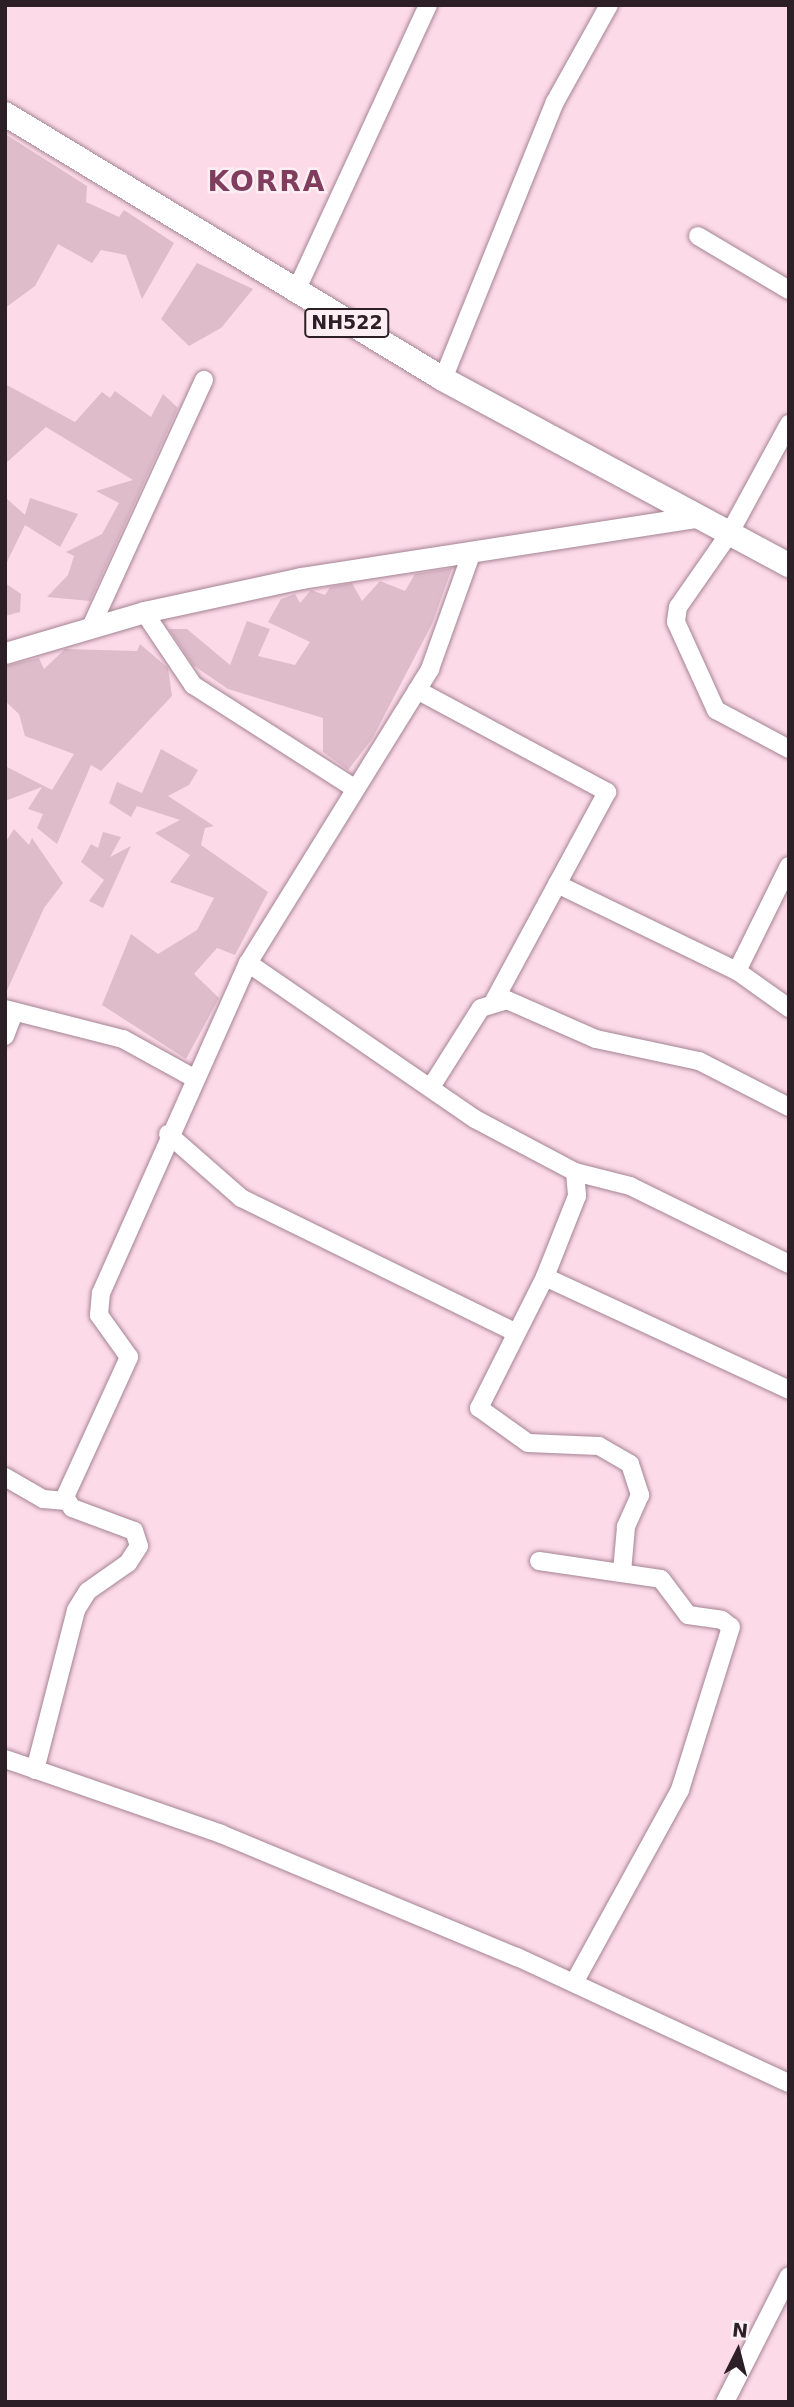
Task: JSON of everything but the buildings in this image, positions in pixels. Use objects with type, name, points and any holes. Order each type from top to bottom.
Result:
[{"type":"highway","name":"NH522","points":[[5,114],[295,293],[443,379],[789,565]]},
{"type":"main road","points":[[5,653],[144,611],[472,552],[697,517]]},
{"type":"street","points":[[295,293],[428,5]]},
{"type":"street","points":[[443,379],[555,102],[609,5]]},
{"type":"street","points":[[698,236],[789,290]]},
{"type":"street","points":[[90,629],[204,380]]},
{"type":"street","points":[[789,424],[729,534],[678,607],[676,622],[716,710],[789,749]]},
{"type":"street","points":[[66,1501],[69,1479],[128,1364],[128,1347],[102,1320],[99,1303],[168,1134],[248,963],[354,788],[418,690],[441,644],[472,552]]},
{"type":"street","points":[[144,611],[193,685],[354,788]]},
{"type":"street","points":[[418,690],[607,792],[494,1000],[481,1008],[431,1087]]},
{"type":"street","points":[[737,971],[789,866]]},
{"type":"street","points":[[557,884],[737,971],[789,1008]]},
{"type":"street","points":[[248,963],[492,1130],[575,1172],[630,1186],[789,1264]]},
{"type":"street","points":[[494,1000],[596,1039],[699,1061],[789,1107]]},
{"type":"street","points":[[5,1036],[10,1010],[122,1039],[194,1078]]},
{"type":"street","points":[[168,1134],[241,1198],[514,1332]]},
{"type":"street","points":[[575,1172],[577,1196],[545,1277],[514,1332],[479,1408],[528,1443],[600,1446],[630,1464],[640,1495],[626,1527],[622,1572]]},
{"type":"street","points":[[545,1277],[789,1390]]},
{"type":"street","points":[[5,1477],[43,1499],[66,1501],[134,1531],[139,1546],[128,1563],[88,1591],[76,1610],[35,1770]]},
{"type":"street","points":[[539,1561],[661,1579],[678,1607],[722,1620],[731,1627],[730,1639],[680,1790],[573,1983]]},
{"type":"street","points":[[5,1759],[221,1834],[573,1983],[789,2083]]},
{"type":"street","points":[[725,2402],[787,2282]]},
{"type":"district","name":"KORRA","points":[[267,182]]}]
